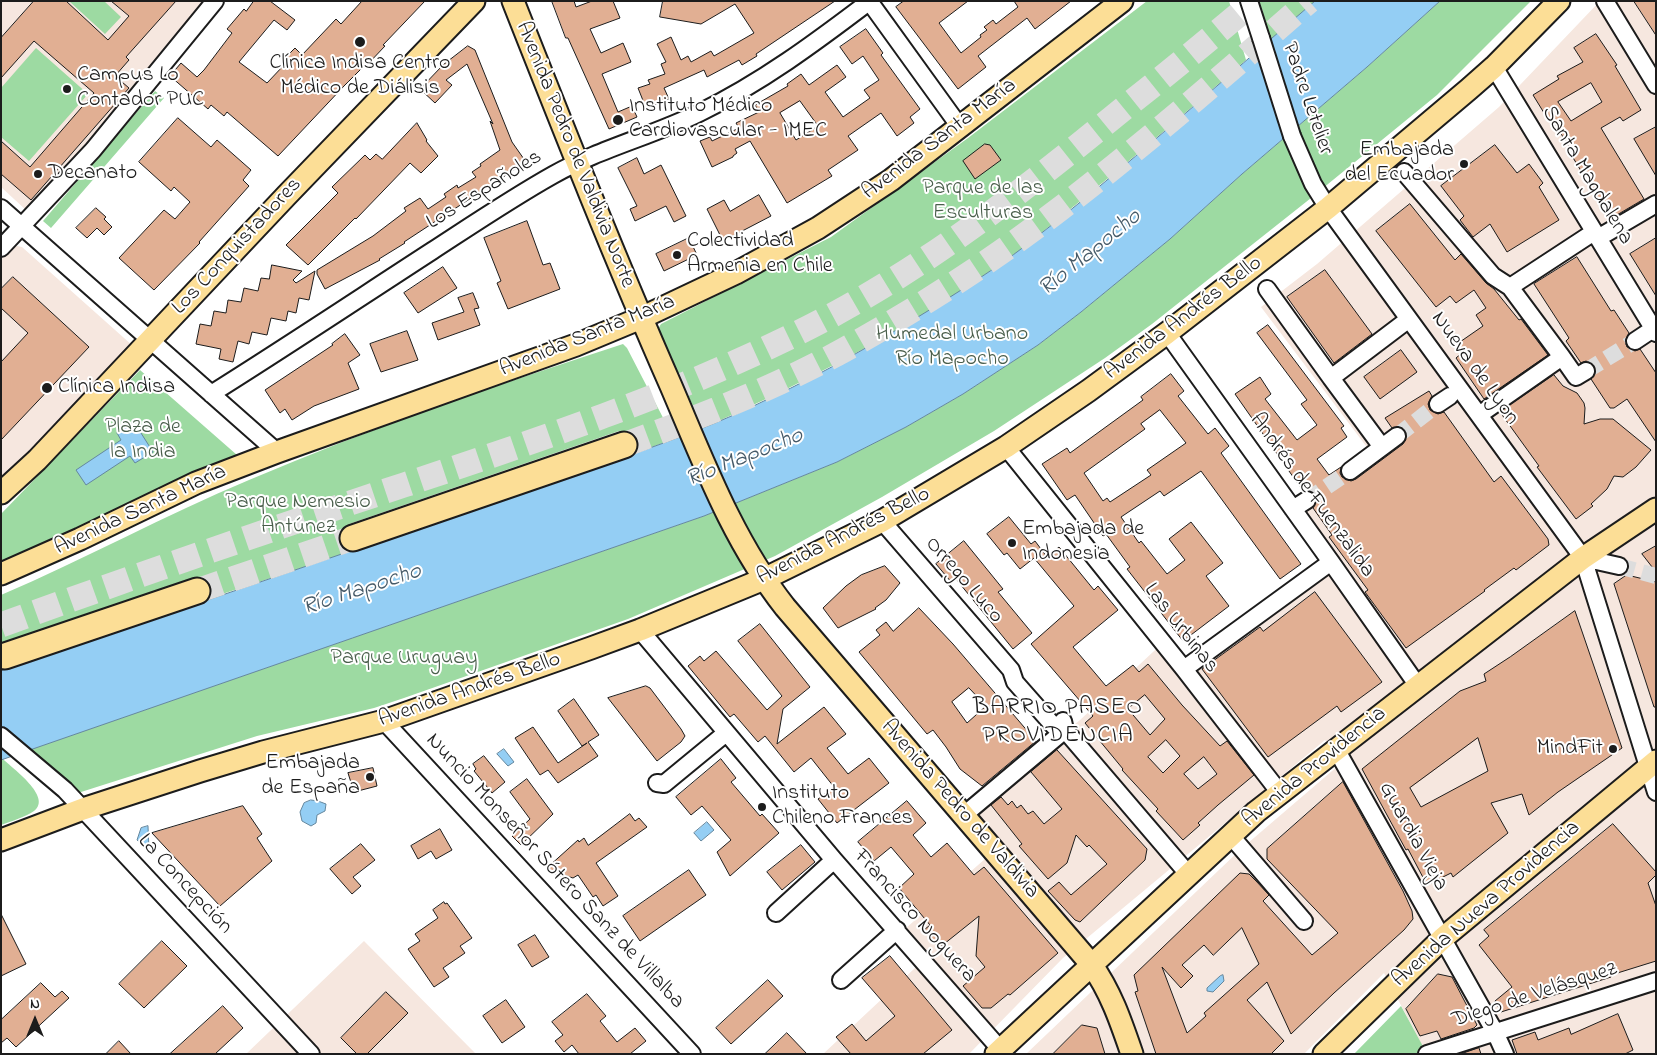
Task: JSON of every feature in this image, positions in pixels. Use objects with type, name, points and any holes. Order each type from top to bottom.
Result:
[{"type":"highway","points":[[353,538],[624,445]]},
{"type":"highway","points":[[5,656],[197,591]]},
{"type":"main road","name":"Los Conquistadores","points":[[1,492],[37,460],[474,1]]},
{"type":"main road","name":"Avenida Pedro de Valdivia Norte","points":[[513,1],[577,163],[689,429],[726,511],[745,549],[764,579]]},
{"type":"main road","name":"Avenida Santa María","points":[[1,574],[80,539],[196,483],[277,452],[546,356],[641,318],[736,273],[818,228],[891,180],[1122,1]]},
{"type":"main road","name":"Avenida Andrés Bello","points":[[1,840],[83,809],[246,756],[384,721],[640,630],[764,579],[882,520],[1006,447],[1088,391],[1166,333],[1328,208],[1494,67],[1559,1]]},
{"type":"main road","name":"Avenida Providencia","points":[[998,1051],[1280,793],[1582,558],[1656,509]]},
{"type":"main road","name":"Avenida Pedro de Valdivia","points":[[764,579],[788,611],[1091,964],[1116,1009],[1132,1054]]},
{"type":"main road","name":"Avenida Nueva Providencia","points":[[1324,1054],[1443,938],[1652,764]]},
{"type":"street","points":[[1,248],[93,150],[216,1]]},
{"type":"street","name":"Padre Letelier","points":[[1249,1],[1292,136],[1312,184],[1328,208]]},
{"type":"street","points":[[1605,1],[1653,75]]},
{"type":"street","points":[[870,2],[960,127]]},
{"type":"street","name":"Los Españoles","points":[[211,394],[540,182],[577,163],[684,120],[737,94],[764,78],[870,2]]},
{"type":"street","name":"Santa Magdalena","points":[[1494,67],[1654,331]]},
{"type":"street","points":[[1404,172],[1493,276],[1510,287],[1576,377],[1586,371]]},
{"type":"street","points":[[1510,287],[1596,235],[1656,204]]},
{"type":"street","points":[[1,208],[277,452]]},
{"type":"street","name":"Nueva de Lyon","points":[[1328,208],[1582,558],[1652,764],[1656,792]]},
{"type":"street","points":[[1267,289],[1382,447]]},
{"type":"street","points":[[1331,378],[1409,319]]},
{"type":"street","points":[[1635,340],[1654,331]]},
{"type":"street","name":"Andrés de Fuenzalida","points":[[1166,333],[1418,686]]},
{"type":"street","points":[[1479,415],[1562,357]]},
{"type":"street","points":[[1350,471],[1397,436]]},
{"type":"street","name":"Las Urbinas","points":[[1006,447],[1191,664],[1280,793]]},
{"type":"street","points":[[1293,509],[1307,500]]},
{"type":"street","name":"Orrego Luco","points":[[882,520],[1011,670],[1015,682],[1057,729],[1065,730],[1189,875]]},
{"type":"street","points":[[1582,558],[1619,566]]},
{"type":"street","points":[[1191,664],[1331,562]]},
{"type":"street","name":"Francisco Noguera","points":[[640,630],[998,1051]]},
{"type":"street","name":"Nuncio Monseñor Sótero Sanz de Villalba","points":[[384,721],[692,1054]]},
{"type":"street","points":[[964,815],[1065,730]]},
{"type":"street","points":[[657,783],[664,784],[726,732]]},
{"type":"street","name":"La Concepción","points":[[1,736],[64,790],[83,809],[311,1054]]},
{"type":"street","name":"Guardia Vieja","points":[[1336,749],[1496,1032],[1505,1054]]},
{"type":"street","points":[[1231,836],[1304,921]]},
{"type":"street","points":[[776,913],[834,860]]},
{"type":"street","points":[[841,980],[897,930]]},
{"type":"street","name":"Diego de Velásquez","points":[[1427,1054],[1656,981]]},
{"type":"shaded area","name":"Campus Lo Contador PUC","points":[[1,1],[205,1],[88,143],[27,211],[1,187]]},
{"type":"shaded area","points":[[1600,1],[1656,1],[1656,1054],[1414,1054],[1424,1049],[1384,973],[1304,1054],[1026,1054],[1241,849],[1339,765],[1325,740],[1063,958],[969,1054],[823,1054],[930,954],[906,928],[1001,845],[972,809],[1080,720],[1168,638],[1191,670],[1339,563],[1298,507],[1372,454],[1261,307],[1317,264],[1499,107]]},
{"type":"shaded area","name":"Clínica Indisa","points":[[17,246],[22,247],[133,346],[30,453],[1,478],[1,259],[10,249]]},
{"type":"shaded area","points":[[364,941],[476,1054],[246,1054]]},
{"type":"green space","points":[[69,1],[104,1],[121,17],[105,34]]},
{"type":"green space","name":"Parque de las Esculturas","points":[[1147,1],[1229,1],[1246,60],[1100,185],[1023,248],[985,274],[908,323],[828,368],[703,428],[658,329],[661,324],[831,237],[968,138]]},
{"type":"green space","points":[[1256,1],[1315,1],[1269,41]]},
{"type":"green space","name":"Parque Uruguay","points":[[1440,1],[1531,1],[1437,95],[1152,324],[1105,358],[994,431],[882,497],[775,556],[628,619],[404,698],[374,708],[257,736],[81,792],[76,793],[29,750],[704,516],[837,462],[906,427],[963,394],[1038,345],[1081,312],[1170,239]]},
{"type":"green space","points":[[36,48],[88,94],[29,161],[1,137],[1,88]]},
{"type":"green space","points":[[155,91],[164,98],[51,228],[43,221]]},
{"type":"green space","name":"Parque Nemesio Antúnez","points":[[623,344],[627,348],[674,439],[627,456],[619,431],[349,524],[356,550],[201,601],[193,578],[1,643],[1,595],[187,508],[295,461],[435,408]]},
{"type":"green space","name":"Plaza de la India","points":[[140,370],[237,455],[200,470],[71,532],[1,562],[1,514]]},
{"type":"green space","points":[[3,759],[29,783],[38,798],[38,805],[34,811],[1,825],[1,760]]},
{"type":"green space","points":[[1401,1006],[1425,1050],[1414,1054],[1354,1054]]},
{"type":"water","name":"Humedal Urbano Río Mapocho","points":[[1315,1],[1440,1],[1170,239],[1081,312],[1038,345],[963,394],[906,427],[837,462],[704,516],[1,760],[1,671],[664,443],[735,414],[811,378],[911,321],[991,271],[1014,254],[1135,156]]},
{"type":"water","points":[[134,422],[153,452],[135,463],[130,456],[86,485],[76,470],[121,440],[117,433]]},
{"type":"water","points":[[504,749],[514,762],[508,766],[497,754]]},
{"type":"water","points":[[311,800],[326,804],[325,811],[317,815],[316,823],[311,826],[302,821],[300,812],[304,803]]},
{"type":"water","points":[[707,822],[714,830],[701,841],[694,833]]},
{"type":"water","points":[[148,826],[149,850],[137,840],[141,828]]},
{"type":"water","points":[[1223,975],[1224,981],[1213,992],[1207,991],[1207,988]]},
{"type":"building","points":[[34,1],[66,1],[108,40],[129,16],[111,1],[176,1],[126,57],[129,60],[115,76],[129,88],[31,200],[1,174],[1,141],[30,167],[94,93],[34,41],[1,78],[1,38]]},
{"type":"building","points":[[254,1],[270,1],[295,20],[287,30],[274,20],[239,62],[267,83],[284,65],[281,62],[295,48],[302,55],[336,19],[341,24],[362,1],[425,1],[383,45],[385,46],[367,65],[344,86],[278,156],[227,112],[224,116],[211,105],[208,109],[170,76],[181,63],[197,77],[232,33],[227,29],[244,9],[246,11]]},
{"type":"building","points":[[552,1],[574,1],[576,7],[592,1],[613,1],[620,18],[590,29],[601,53],[623,43],[631,62],[602,74],[618,112],[632,106],[637,117],[609,129],[568,38],[566,38]]},
{"type":"building","points":[[663,1],[835,1],[742,65],[739,60],[707,77],[704,70],[664,88],[669,99],[646,108],[638,88],[650,84],[648,80],[665,74],[661,64],[666,62],[657,44],[671,37],[681,60],[688,56],[691,62],[711,51],[714,56],[754,33],[735,4],[701,24],[660,17]]},
{"type":"building","points":[[904,1],[968,1],[939,23],[961,53],[981,37],[980,35],[987,30],[984,27],[993,20],[996,24],[1018,7],[1014,1],[1071,1],[1035,29],[1027,18],[978,56],[986,67],[958,89],[896,7]]},
{"type":"building","points":[[1634,1],[1656,1],[1656,35]]},
{"type":"building","points":[[866,29],[883,53],[881,55],[920,109],[910,117],[914,123],[897,136],[881,113],[848,136],[858,150],[828,170],[832,176],[787,203],[750,141],[735,149],[737,153],[733,157],[712,167],[700,141],[710,137],[712,141],[739,128],[736,123],[759,112],[755,105],[788,86],[787,84],[801,74],[809,85],[837,65],[846,77],[825,92],[843,117],[870,98],[864,90],[879,80],[863,56],[852,64],[840,47]],"holes":[[[800,101],[818,126],[796,140],[780,113]]]},
{"type":"building","points":[[1596,34],[1617,65],[1615,66],[1641,110],[1623,121],[1620,117],[1601,128],[1644,199],[1610,219],[1552,119],[1549,121],[1533,95],[1559,79],[1557,76],[1583,62],[1574,48]],"holes":[[[1591,83],[1602,102],[1571,121],[1558,102]]]},
{"type":"building","points":[[468,46],[475,50],[512,142],[526,162],[404,242],[380,260],[325,289],[317,274],[317,270],[373,236],[406,211],[404,208],[420,198],[428,209],[446,197],[444,194],[457,185],[458,188],[476,177],[472,172],[500,150],[490,121],[493,124],[467,64],[446,80],[452,85],[435,103],[420,89],[443,65]]},
{"type":"building","points":[[178,118],[211,147],[217,140],[251,170],[243,180],[249,186],[200,243],[154,290],[119,258],[164,210],[175,219],[190,202],[174,187],[171,191],[139,162]]},
{"type":"building","points":[[417,123],[426,141],[438,156],[421,173],[410,163],[308,265],[286,245],[338,193],[332,187],[365,155],[370,160],[376,154],[382,159]]},
{"type":"building","points":[[1656,127],[1656,176],[1634,139]]},
{"type":"building","points":[[985,144],[990,145],[1001,160],[975,179],[963,161]]},
{"type":"building","points":[[1495,145],[1517,173],[1529,164],[1543,183],[1539,187],[1559,220],[1507,252],[1490,224],[1473,237],[1460,220],[1464,216],[1441,186]]},
{"type":"building","points":[[637,158],[644,174],[661,165],[686,216],[674,222],[666,206],[635,221],[630,209],[637,206],[618,168]]},
{"type":"building","points":[[759,195],[771,216],[723,241],[707,209],[724,200],[730,211]]},
{"type":"building","points":[[1410,204],[1455,260],[1461,254],[1486,283],[1494,289],[1519,320],[1521,319],[1548,355],[1484,399],[1456,358],[1463,352],[1457,344],[1483,326],[1476,315],[1486,308],[1474,290],[1456,303],[1450,296],[1436,307],[1376,231]]},
{"type":"building","points":[[96,208],[106,217],[104,219],[112,227],[104,235],[97,228],[87,238],[76,228]]},
{"type":"building","points":[[527,221],[543,265],[550,263],[560,289],[508,309],[497,283],[501,281],[484,238]]},
{"type":"building","name":"Colectividad Armenia en Chile","points":[[689,238],[697,255],[664,271],[656,254]]},
{"type":"building","points":[[1656,238],[1656,296],[1630,254]]},
{"type":"building","points":[[1577,257],[1611,311],[1614,310],[1629,333],[1625,341],[1627,347],[1635,351],[1640,349],[1656,373],[1656,442],[1627,399],[1614,408],[1610,408],[1591,379],[1596,371],[1594,365],[1586,361],[1581,363],[1566,341],[1569,338],[1534,284]]},
{"type":"building","points":[[272,265],[302,271],[293,280],[296,283],[315,271],[309,300],[299,298],[296,313],[288,311],[286,321],[271,318],[267,335],[252,332],[249,344],[238,341],[233,362],[219,359],[221,349],[196,344],[200,324],[211,326],[214,311],[226,313],[228,300],[241,302],[244,288],[258,291],[261,278],[269,279]]},
{"type":"building","points":[[443,267],[457,288],[418,313],[404,293]]},
{"type":"building","points":[[1325,270],[1372,334],[1334,363],[1287,297]]},
{"type":"building","points":[[13,277],[89,347],[1,440],[1,362],[28,333],[1,308],[1,289]]},
{"type":"building","points":[[473,293],[479,308],[474,309],[480,325],[438,340],[432,323],[464,312],[458,298]]},
{"type":"building","points":[[1268,325],[1344,426],[1341,428],[1347,437],[1317,459],[1329,475],[1341,467],[1340,473],[1342,477],[1351,481],[1356,479],[1403,444],[1406,439],[1405,430],[1400,427],[1392,428],[1385,418],[1429,391],[1432,396],[1428,404],[1430,410],[1438,414],[1444,412],[1494,482],[1501,476],[1548,539],[1549,545],[1516,570],[1514,568],[1406,648],[1365,592],[1368,590],[1329,537],[1332,535],[1313,508],[1317,500],[1315,494],[1311,491],[1303,491],[1235,394],[1260,377],[1271,394],[1265,399],[1297,440],[1317,425],[1301,404],[1307,400],[1257,333]]},
{"type":"building","points":[[407,331],[418,360],[381,372],[370,344]]},
{"type":"building","points":[[345,334],[360,355],[348,363],[359,389],[314,406],[292,420],[285,409],[280,413],[265,390],[333,345]]},
{"type":"building","points":[[1401,350],[1417,372],[1380,399],[1364,377]]},
{"type":"building","points":[[1171,374],[1184,391],[1178,396],[1208,434],[1215,428],[1229,446],[1221,453],[1301,564],[1280,579],[1201,471],[1164,496],[1160,491],[1121,517],[1139,543],[1141,541],[1167,574],[1185,560],[1169,539],[1191,522],[1223,563],[1206,576],[1229,606],[1183,641],[1127,569],[1130,567],[1106,534],[1103,536],[1075,495],[1067,500],[1042,464],[1067,448],[1070,453],[1143,400],[1141,397]],"holes":[[[1160,410],[1186,443],[1147,470],[1151,475],[1110,502],[1107,498],[1103,501],[1084,473],[1145,429],[1141,424]]]},
{"type":"building","points":[[1554,375],[1563,386],[1577,393],[1584,403],[1584,424],[1600,419],[1613,419],[1651,450],[1636,467],[1623,477],[1614,476],[1607,489],[1591,504],[1593,506],[1576,519],[1537,467],[1539,466],[1500,412]]},
{"type":"building","points":[[1009,517],[1031,544],[1035,541],[1047,557],[1059,547],[1094,590],[1098,586],[1118,610],[1073,647],[1106,686],[1133,665],[1139,672],[1148,664],[1182,705],[1220,746],[1227,741],[1254,775],[1198,823],[1200,825],[1183,840],[1156,811],[1158,809],[1122,770],[1085,723],[1093,716],[1031,644],[1074,606],[1034,558],[1020,569],[1007,553],[1004,555],[987,534]],"holes":[[[1145,695],[1165,719],[1150,735],[1128,709]],[[1166,740],[1180,756],[1163,773],[1148,757]],[[1204,757],[1217,774],[1198,789],[1184,774]]]},
{"type":"building","points":[[964,541],[1003,589],[998,592],[1032,633],[1013,649],[956,579],[952,583],[936,564]]},
{"type":"building","points":[[1656,546],[1656,572],[1642,554]]},
{"type":"building","points":[[885,566],[900,583],[876,609],[838,628],[823,608],[846,586],[861,575]]},
{"type":"building","points":[[1627,575],[1656,582],[1656,707],[1654,707],[1614,584]]},
{"type":"building","points":[[1315,592],[1382,682],[1341,712],[1337,706],[1268,757],[1202,669],[1260,627],[1263,631]]},
{"type":"building","points":[[919,608],[953,644],[1036,741],[982,786],[960,769],[933,730],[927,734],[859,652],[880,635],[876,630],[886,622],[893,631]],"holes":[[[969,688],[986,706],[967,723],[952,702]]]},
{"type":"building","points":[[1575,611],[1622,748],[1558,792],[1529,815],[1522,794],[1491,803],[1508,833],[1453,877],[1451,873],[1427,885],[1362,769],[1460,691],[1486,681],[1484,674]],"holes":[[[1478,738],[1488,771],[1421,807],[1410,788]]]},
{"type":"building","points":[[760,624],[810,687],[783,709],[777,744],[824,707],[846,734],[827,748],[848,774],[869,758],[889,783],[837,823],[818,799],[834,787],[811,758],[794,772],[765,736],[758,742],[734,714],[730,717],[688,666],[700,656],[704,661],[716,651],[767,710],[782,696],[738,641]]},
{"type":"building","points":[[646,686],[650,688],[685,736],[681,742],[657,761],[608,698]]},
{"type":"building","points":[[574,699],[599,735],[588,742],[598,756],[558,783],[548,770],[540,775],[515,738],[533,727],[558,763],[587,743],[582,746],[558,711]]},
{"type":"building","points":[[1057,750],[1147,849],[1145,860],[1080,922],[1075,920],[1048,891],[1059,882],[1071,895],[1107,864],[1089,845],[1087,847],[1076,835],[1067,863],[1048,879],[1019,846],[1022,844],[991,805],[1001,797],[1008,805],[1012,801],[1017,808],[1021,805],[1028,814],[1033,811],[1044,824],[1062,809],[1031,772]]},
{"type":"building","points":[[484,756],[505,782],[492,793],[474,771],[476,769],[473,764]]},
{"type":"building","points":[[721,759],[736,778],[731,782],[760,816],[762,814],[779,833],[730,876],[717,852],[731,840],[702,806],[691,815],[676,797]]},
{"type":"building","points":[[373,768],[377,786],[354,792],[348,773]]},
{"type":"building","points":[[527,779],[553,814],[521,845],[512,836],[530,819],[510,792]]},
{"type":"building","points":[[1343,782],[1403,891],[1412,911],[1413,919],[1404,930],[1291,1034],[1267,982],[1247,1000],[1284,1041],[1271,1054],[1156,1054],[1135,992],[1138,991],[1134,975],[1240,873],[1249,874],[1269,895],[1263,901],[1312,955],[1338,933],[1267,859],[1267,849]],"holes":[[[1242,928],[1259,964],[1204,1013],[1206,1016],[1187,1033],[1162,967],[1181,988],[1193,976],[1182,965],[1204,945],[1213,955]]]},
{"type":"building","points":[[907,801],[926,823],[913,835],[931,857],[947,843],[974,875],[984,867],[1058,953],[1010,995],[1008,994],[991,1008],[982,1008],[963,986],[985,967],[976,956],[979,916],[939,948],[924,930],[930,925],[899,888],[914,874],[891,847],[874,861],[858,842]]},
{"type":"building","points":[[243,806],[262,834],[257,838],[272,861],[220,906],[152,833]]},
{"type":"building","points":[[630,814],[635,821],[639,818],[647,827],[596,863],[618,896],[603,906],[596,895],[593,897],[578,875],[573,878],[563,875],[558,877],[548,867],[578,840],[579,842],[584,838],[588,845]]},
{"type":"building","points":[[1613,824],[1656,872],[1656,875],[1648,883],[1656,906],[1656,961],[1501,1012],[1495,1001],[1512,987],[1479,945],[1489,936],[1484,930]]},
{"type":"building","points":[[440,829],[452,850],[436,859],[431,851],[418,859],[411,846]]},
{"type":"building","points":[[361,844],[375,860],[353,877],[361,886],[352,894],[330,869]]},
{"type":"building","points":[[801,845],[815,862],[782,890],[767,872]]},
{"type":"building","points":[[689,870],[706,895],[640,941],[623,916]]},
{"type":"building","points":[[444,902],[445,904],[447,903],[472,938],[460,946],[465,953],[443,968],[449,977],[434,987],[408,949],[420,941],[415,934],[438,918],[433,910]]},
{"type":"building","points":[[1,914],[26,964],[1,976]]},
{"type":"building","points":[[535,935],[549,957],[532,967],[518,945]]},
{"type":"building","points":[[162,941],[187,966],[144,1008],[119,984]]},
{"type":"building","points":[[890,956],[952,1030],[923,1054],[851,1054],[836,1037],[852,1024],[866,1041],[895,1016],[862,978]]},
{"type":"building","points":[[1438,974],[1452,977],[1477,1025],[1474,1028],[1441,1039],[1437,1031],[1420,1036],[1406,1009]]},
{"type":"building","points":[[768,980],[783,996],[731,1044],[716,1028]]},
{"type":"building","points":[[41,983],[55,997],[62,991],[69,998],[16,1047],[7,1038],[1,1043],[1,1020]]},
{"type":"building","points":[[386,992],[408,1013],[367,1054],[357,1054],[341,1038]]},
{"type":"building","points":[[587,994],[606,1016],[600,1021],[617,1042],[635,1028],[646,1041],[630,1054],[579,1054],[572,1045],[564,1052],[555,1041],[563,1035],[552,1022]]},
{"type":"building","points":[[506,1000],[525,1027],[502,1043],[483,1016]]},
{"type":"building","points":[[223,1006],[243,1028],[215,1054],[170,1054]]},
{"type":"building","points":[[1618,1014],[1633,1050],[1625,1054],[1517,1054],[1512,1040],[1535,1032],[1538,1040],[1569,1028],[1571,1034]]},
{"type":"building","points":[[1082,1025],[1097,1028],[1105,1054],[1053,1054]]},
{"type":"building","points":[[787,1033],[807,1054],[765,1054]]},
{"type":"building","points":[[119,1041],[131,1054],[106,1054]]},
{"type":"building","points":[[1479,1048],[1481,1054],[1461,1054]]},
{"type":"tunnel","points":[[1,625],[565,430],[672,389],[776,344],[827,318],[907,271],[983,219],[1056,163],[1255,1]]},
{"type":"tunnel","points":[[624,445],[763,390],[844,350],[924,303],[1002,252],[1085,190],[1309,1]]},
{"type":"tunnel","points":[[1586,371],[1635,341]]},
{"type":"tunnel","points":[[1397,436],[1438,404]]},
{"type":"tunnel","points":[[1307,500],[1350,471]]},
{"type":"tunnel","points":[[197,591],[353,538]]},
{"type":"tunnel","points":[[1619,566],[1656,576]]},
{"type":"place","name":"Clínica Indisa Centro Médico de Diálisis","points":[[360,42]]},
{"type":"place","name":"Campus Lo Contador PUC","points":[[67,89]]},
{"type":"place","name":"Instituto Médico Cardiovascular - IMEC","points":[[618,120]]},
{"type":"place","name":"Embajada del Ecuador","points":[[1464,164]]},
{"type":"place","name":"Decanato","points":[[38,174]]},
{"type":"place","name":"Colectividad Armenia en Chile","points":[[677,255]]},
{"type":"place","name":"Clínica Indisa","points":[[47,388]]},
{"type":"place","name":"Embajada de Indonesia","points":[[1012,543]]},
{"type":"place","name":"MindFit","points":[[1613,749]]},
{"type":"place","name":"Embajada de España","points":[[370,777]]},
{"type":"place","name":"Instituto Chileno Frances","points":[[762,807]]},
{"type":"district","name":"BARRIO PASEO PROVIDENCIA","points":[[1058,723]]},
{"type":"water label","name":"Río Mapocho","points":[[1091,254]]},
{"type":"water label","name":"Río Mapocho","points":[[745,459]]},
{"type":"water label","name":"Río Mapocho","points":[[362,591]]}]
